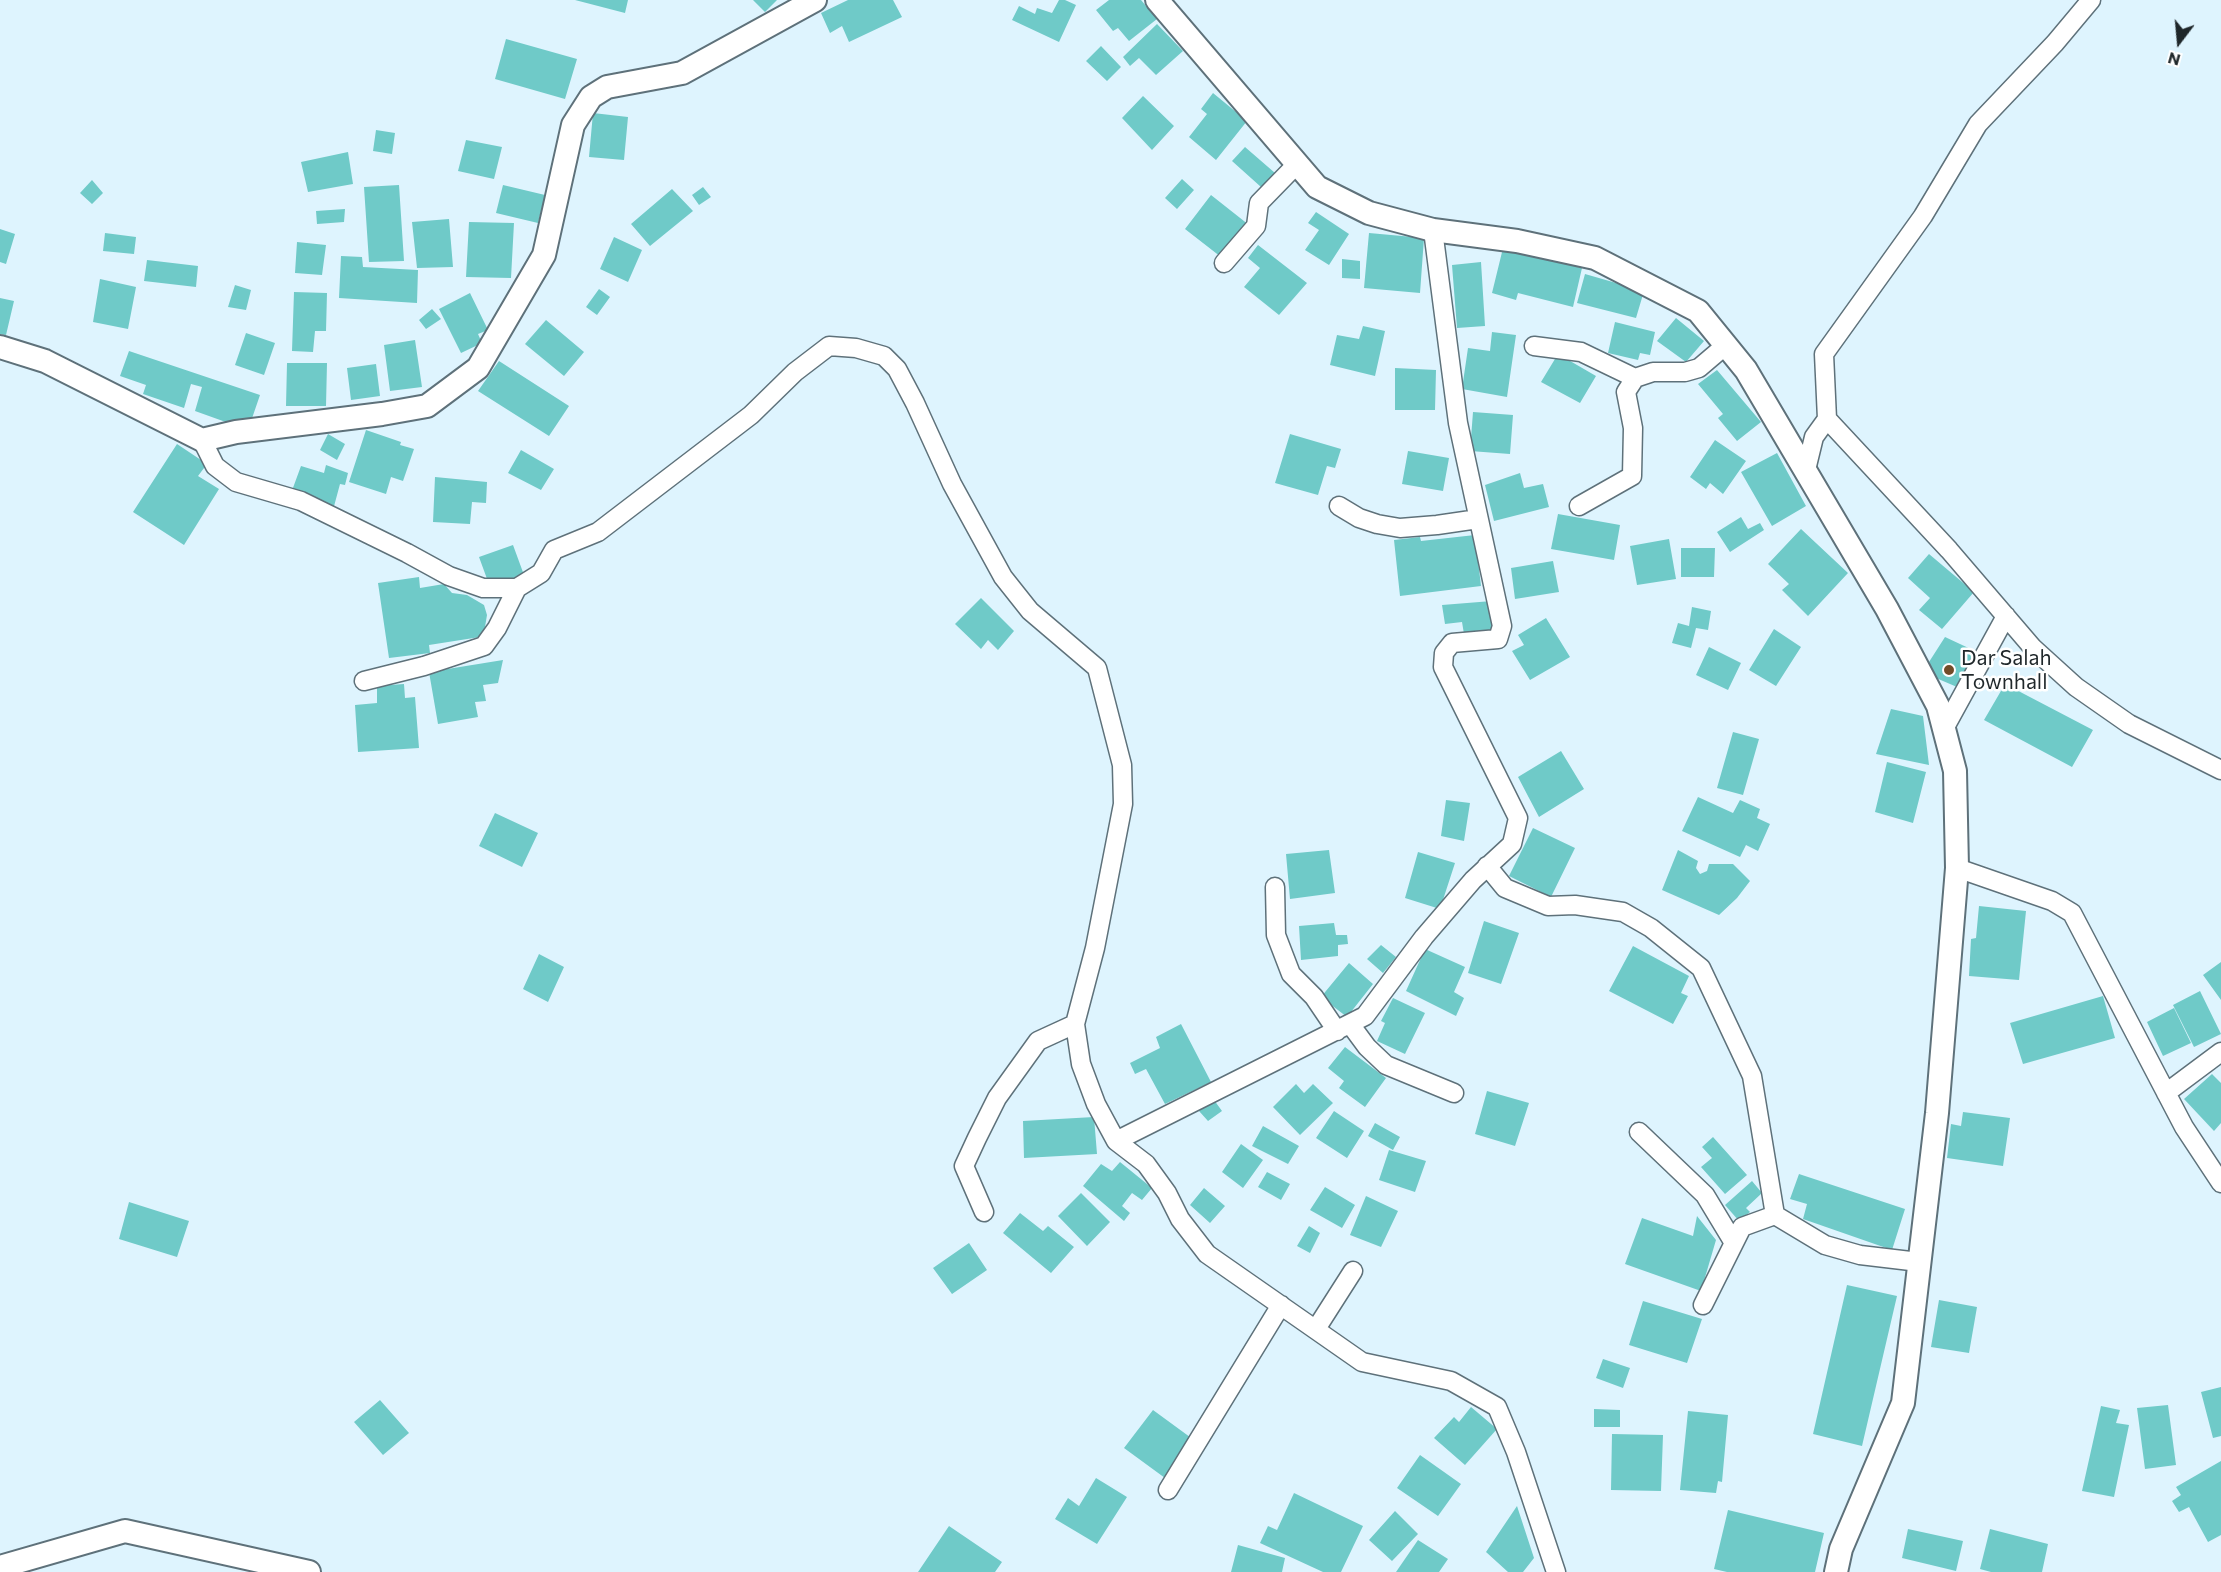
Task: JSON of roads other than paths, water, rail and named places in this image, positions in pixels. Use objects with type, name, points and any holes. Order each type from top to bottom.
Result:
[{"type":"street","points":[[202,440],[236,432],[382,414],[427,406],[478,368],[543,255],[573,125],[591,97],[608,87],[682,73],[814,0]]},
{"type":"street","points":[[1157,0],[1317,187],[1369,213],[1433,230],[1517,241],[1595,258],[1698,311],[1746,370],[1887,609],[1938,706],[1955,771],[1957,868],[1937,1113],[1903,1403],[1841,1549],[1836,1572]]},
{"type":"street","points":[[1806,470],[1814,437],[1827,419],[1824,354],[1923,216],[1978,124],[2055,43],[2091,0]]},
{"type":"street","points":[[1224,263],[1256,226],[1259,203],[1297,165]]},
{"type":"street","points":[[1116,1141],[1365,1016],[1424,937],[1487,866],[1512,844],[1518,818],[1443,667],[1444,653],[1452,643],[1498,639],[1502,626],[1458,423],[1433,230]]},
{"type":"street","points":[[1579,506],[1632,476],[1633,428],[1626,392],[1635,378],[1653,372],[1685,372],[1699,368],[1726,345]]},
{"type":"street","points":[[364,681],[424,666],[484,646],[497,628],[517,588],[541,573],[554,550],[598,532],[751,415],[795,372],[829,346],[856,348],[884,356],[897,369],[952,484],[1003,577],[1030,611],[1097,668],[1122,765],[1123,804],[1095,948],[1075,1024],[1081,1064],[1096,1104],[1116,1141],[1146,1164],[1167,1193],[1180,1219],[1207,1254],[1362,1362],[1451,1381],[1497,1407],[1516,1452],[1556,1572]]},
{"type":"street","points":[[1534,346],[1581,352],[1635,378]]},
{"type":"street","points":[[0,347],[45,361],[202,440],[215,466],[236,482],[301,501],[449,576],[483,588],[517,588]]},
{"type":"street","points":[[1827,419],[1949,550],[2033,648],[2076,687],[2129,724],[2221,770]]},
{"type":"street","points":[[1339,506],[1368,521],[1400,528],[1478,519]]},
{"type":"street","points":[[1944,729],[2006,616]]},
{"type":"street","points":[[1487,866],[1505,888],[1548,906],[1575,905],[1623,912],[1651,928],[1701,968],[1752,1076],[1775,1215],[1825,1245],[1860,1255],[1919,1262]]},
{"type":"street","points":[[1957,868],[2052,901],[2072,914],[2184,1127],[2221,1183]]},
{"type":"street","points":[[1275,887],[1276,935],[1291,974],[1343,1028],[1386,1065],[1454,1094]]},
{"type":"street","points":[[984,1212],[964,1166],[976,1138],[998,1098],[1038,1041],[1075,1024]]},
{"type":"street","points":[[2166,1093],[2221,1053]]},
{"type":"street","points":[[1640,1132],[1705,1195],[1734,1243]]},
{"type":"street","points":[[1703,1305],[1742,1227],[1775,1215]]},
{"type":"street","points":[[1316,1329],[1353,1270]]},
{"type":"street","points":[[1168,1490],[1281,1305]]},
{"type":"street","points":[[0,1568],[125,1532],[249,1565],[309,1572]]},
{"type":"place","name":"Dar Salah Townhall","points":[[1949,670]]}]
